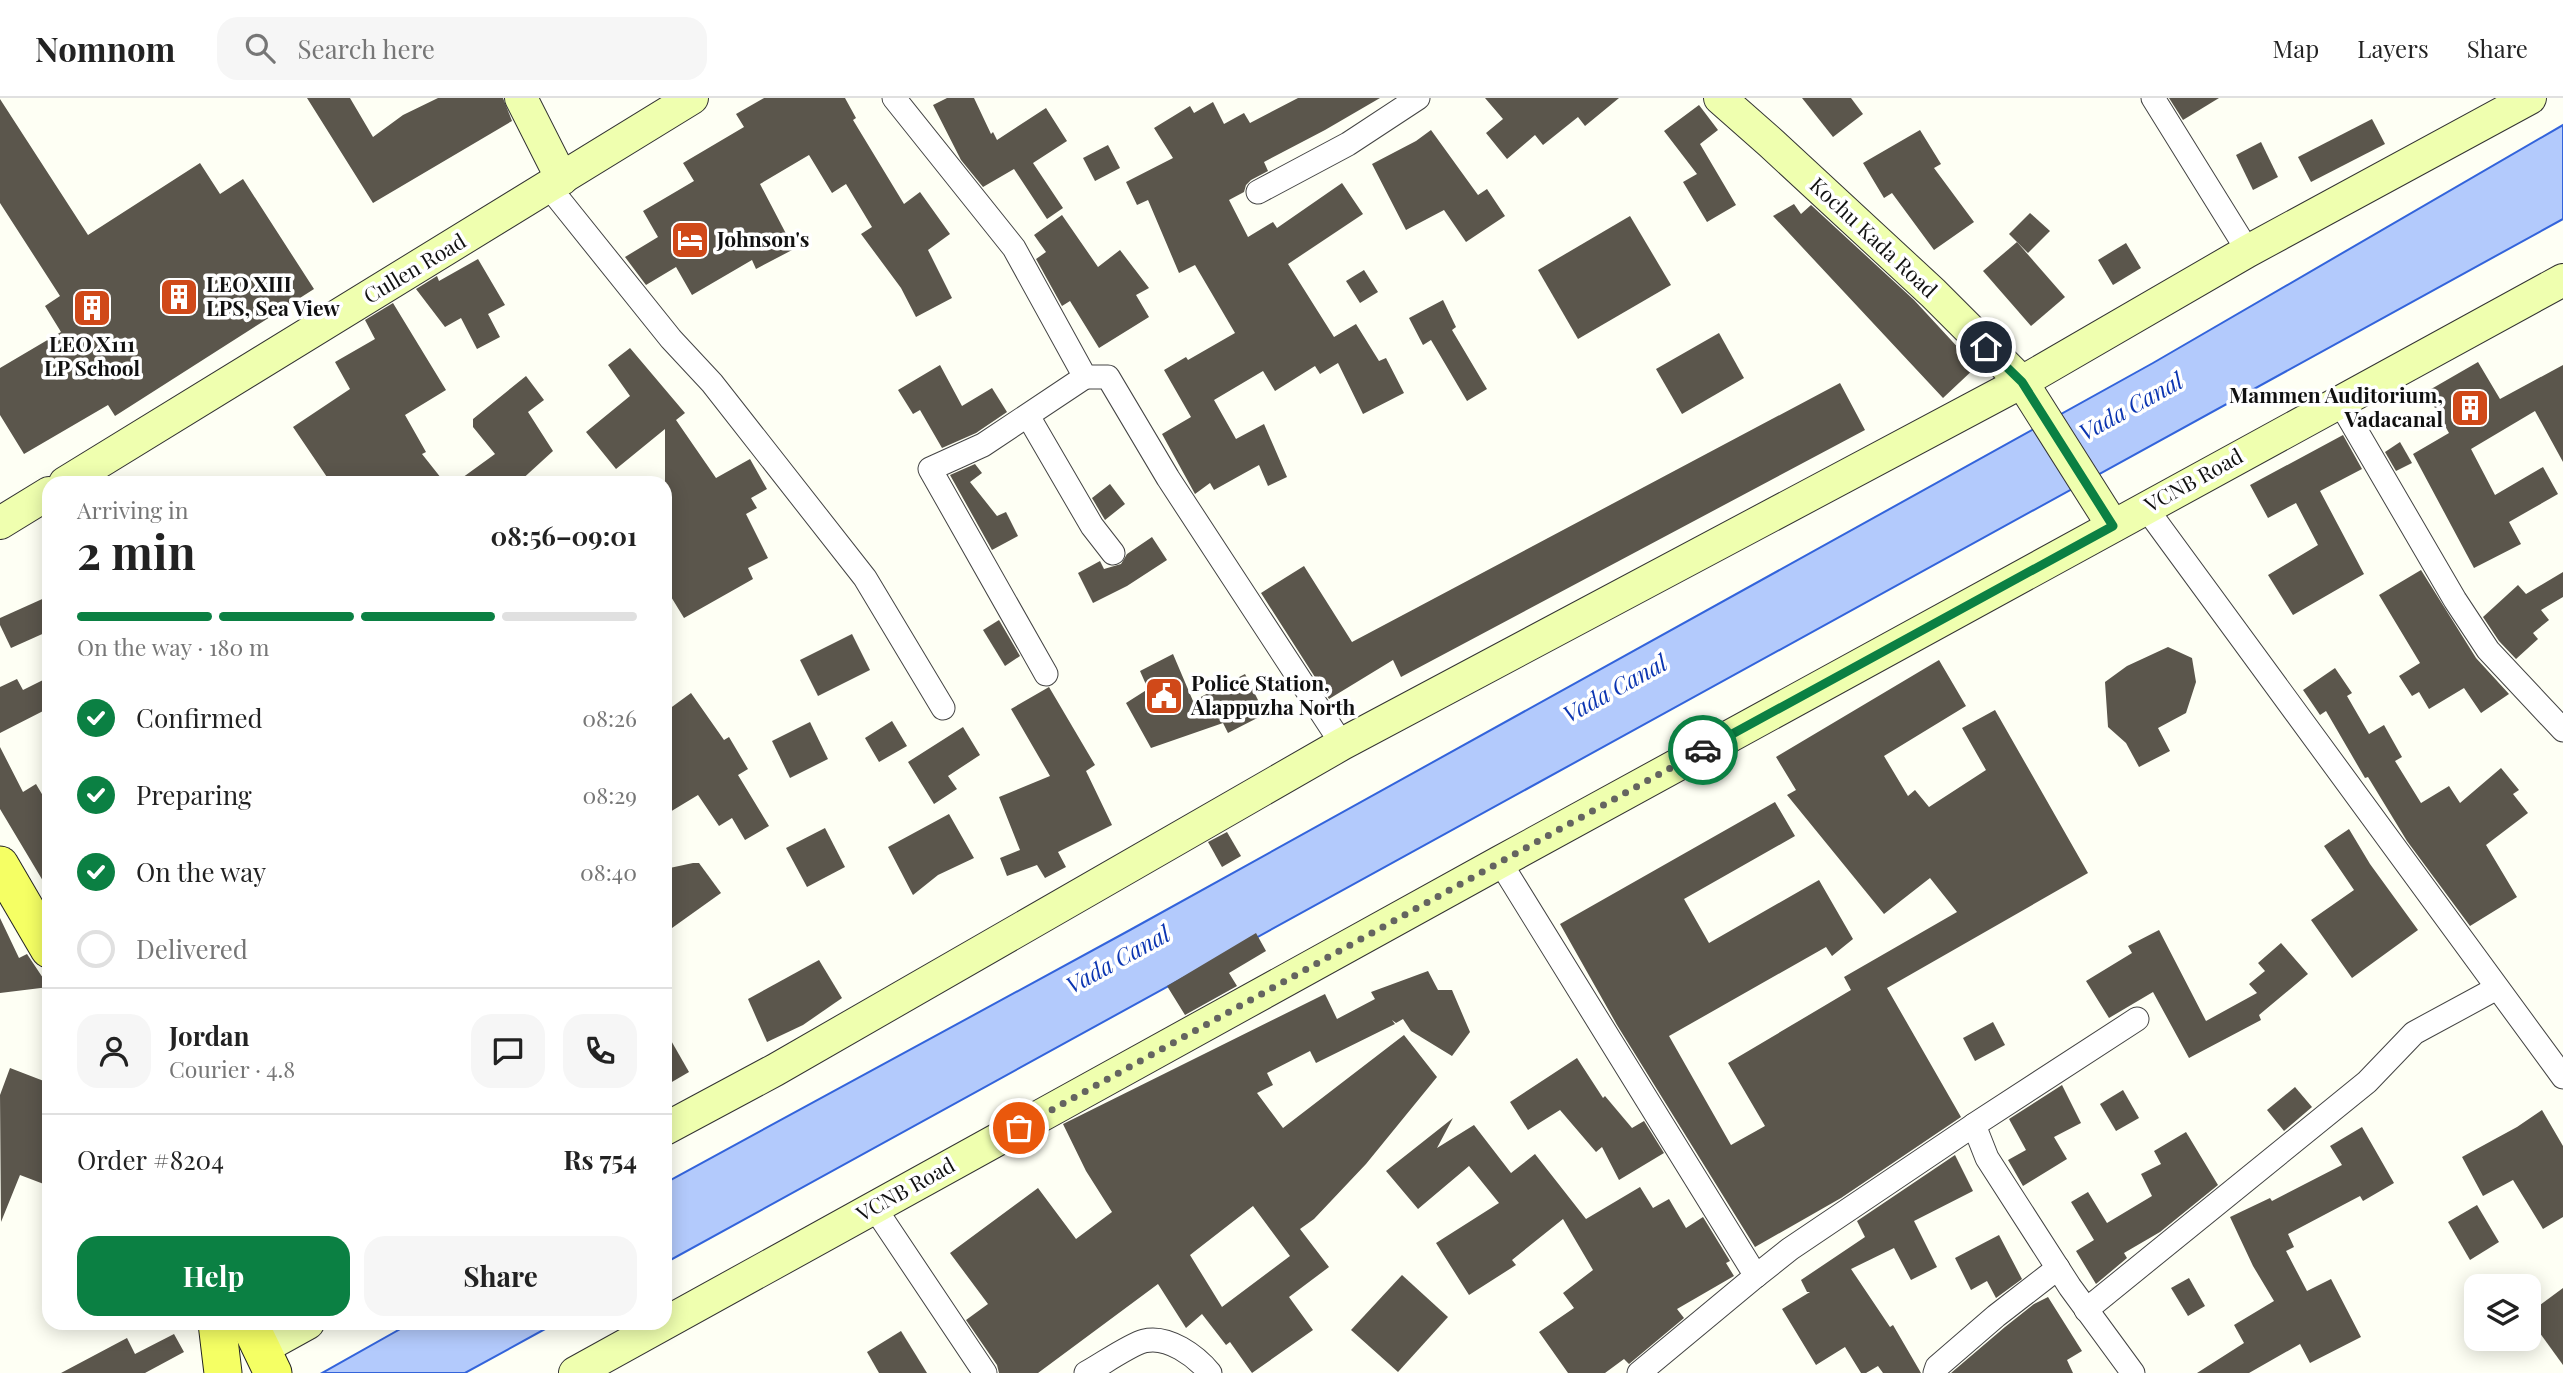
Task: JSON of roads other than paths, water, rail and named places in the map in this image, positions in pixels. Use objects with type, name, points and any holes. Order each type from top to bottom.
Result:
[{"type":"main road","points":[[521,98],[556,183]]},
{"type":"main road","name":"Cullen Road","points":[[76,476],[692,98]]},
{"type":"main road","name":"Kochu Kada Road","points":[[1720,98],[1933,293],[2027,390],[2108,517]]},
{"type":"main road","points":[[672,1125],[775,1070],[1342,744],[2027,390],[2248,251],[2530,98]]},
{"type":"main road","name":"VCNB Road","points":[[672,1319],[1500,862],[2108,517],[2146,508],[2563,280]]},
{"type":"main road","points":[[0,523],[42,497]]},
{"type":"main road","points":[[0,865],[42,937]]},
{"type":"main road","points":[[218,1330],[221,1373],[296,1330]]},
{"type":"main road","name":"VCNB Road","points":[[575,1373],[652,1330]]},
{"type":"street","points":[[894,98],[1014,247],[1085,377]]},
{"type":"street","points":[[1258,192],[1348,144],[1418,98]]},
{"type":"street","points":[[2153,98],[2248,251]]},
{"type":"street","points":[[556,183],[671,339],[712,383],[865,578],[943,708]]},
{"type":"street","points":[[1046,674],[930,469],[983,445],[1085,377],[1108,377],[1168,478],[1342,744]]},
{"type":"street","points":[[2339,401],[2455,600],[2488,650],[2563,730]]},
{"type":"street","points":[[1028,416],[1092,526],[1113,553]]},
{"type":"street","points":[[2146,508],[2563,1077]]},
{"type":"street","points":[[1500,862],[1756,1276]]},
{"type":"street","points":[[2086,1310],[2367,1082],[2414,1034],[2497,988]]},
{"type":"street","points":[[1639,1373],[1790,1248],[2137,1019]]},
{"type":"street","points":[[1974,1125],[1987,1157],[2058,1268],[2133,1373]]},
{"type":"street","points":[[874,1207],[985,1373]]},
{"type":"street","points":[[1935,1373],[1937,1367],[1996,1316],[2058,1268]]},
{"type":"street","points":[[1086,1373],[1145,1341],[1172,1344],[1198,1358],[1210,1373]]},
{"type":"water","name":"Vada Canal","points":[[2563,125],[2563,219],[672,1259],[672,1179],[1130,930],[2153,363]]},
{"type":"water","points":[[399,1330],[543,1330],[465,1373],[322,1373]]},
{"type":"place","name":"Johnson's","points":[[690,240]]},
{"type":"place","name":"LEO XIII LPS, Sea View","points":[[179,297]]},
{"type":"place","name":"LEO X111 LP School","points":[[92,308]]},
{"type":"place","name":"Mammen Auditorium, Vadacanal","points":[[2470,408]]},
{"type":"place","name":"Police Station, Alappuzha North","points":[[1164,696]]}]
